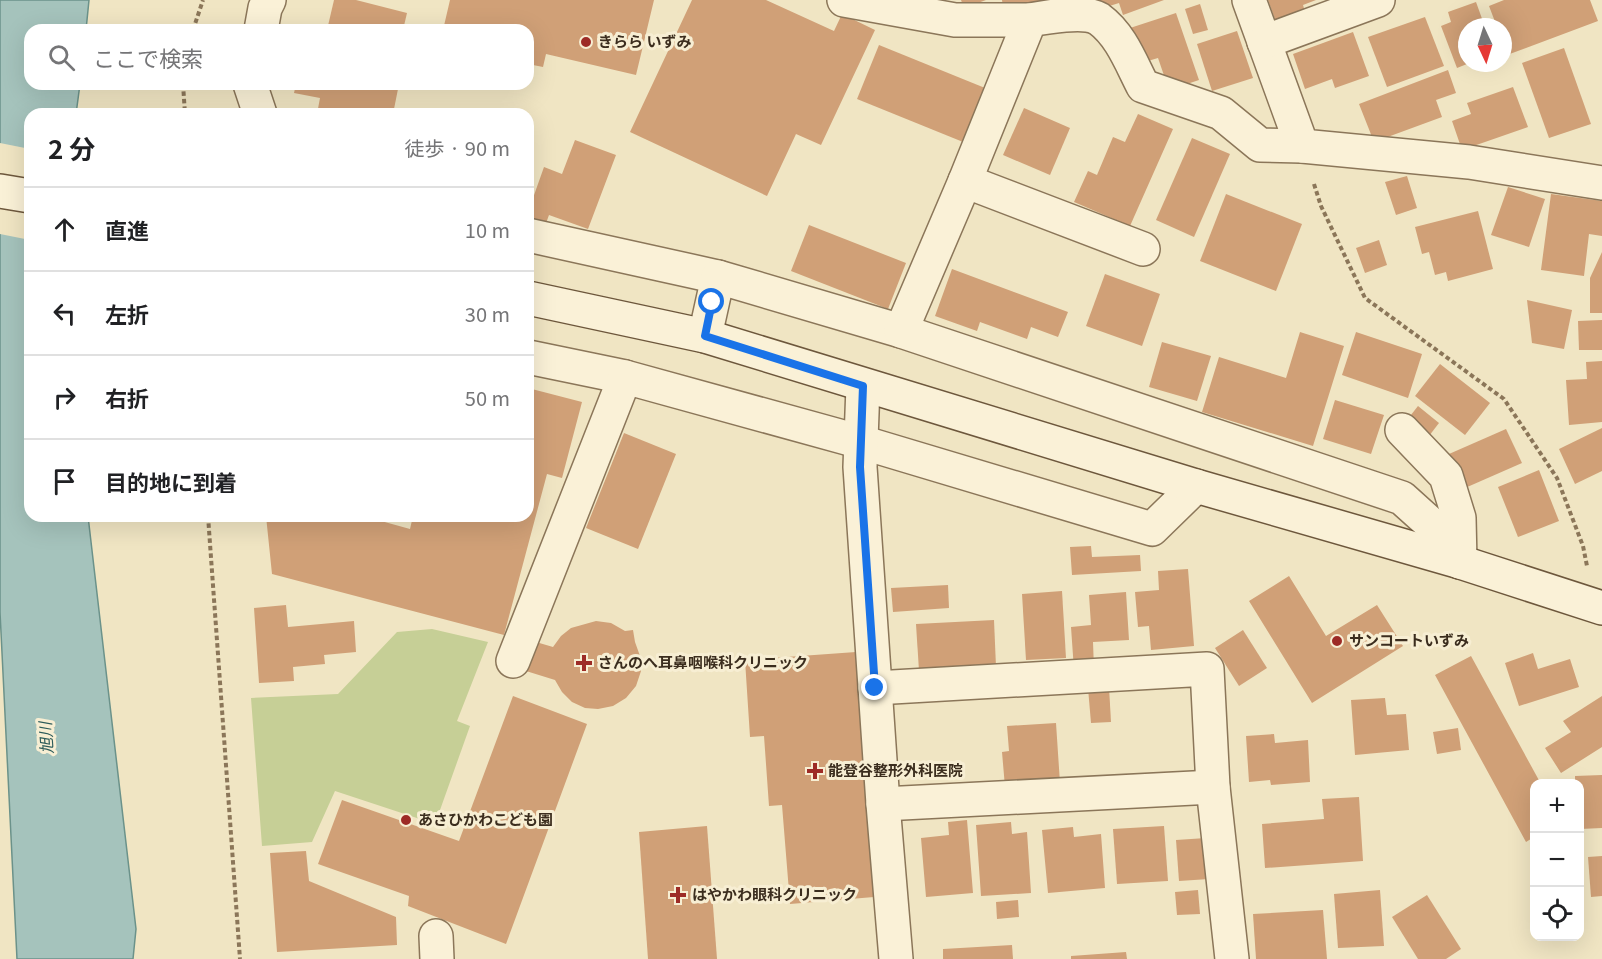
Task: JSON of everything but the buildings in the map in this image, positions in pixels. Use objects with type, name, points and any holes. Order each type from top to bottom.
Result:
[{"type":"street","points":[[262,24],[269,0]]},
{"type":"street","points":[[844,0],[879,4],[955,20],[1030,20],[1063,14],[1098,18],[1119,39],[1143,86],[1221,113],[1260,145],[1302,146],[1469,162],[1602,183]]},
{"type":"street","points":[[1250,0],[1302,146]]},
{"type":"street","points":[[1264,42],[1378,0]]},
{"type":"street","points":[[901,332],[1030,20]]},
{"type":"street","points":[[252,90],[258,108]]},
{"type":"street","points":[[965,181],[1143,249]]},
{"type":"street","points":[[0,191],[24,195]]},
{"type":"street","points":[[534,236],[718,277],[901,332],[1402,498],[1432,525],[1460,562]]},
{"type":"street","points":[[705,336],[718,277]]},
{"type":"street","points":[[534,299],[705,336],[1196,486],[1460,562],[1598,607]]},
{"type":"street","points":[[534,358],[625,377],[861,441],[1152,529],[1196,486]]},
{"type":"street","points":[[513,661],[625,377]]},
{"type":"street","points":[[863,386],[860,467],[896,959]]},
{"type":"street","points":[[1402,430],[1446,476],[1459,518],[1460,562]]},
{"type":"street","points":[[875,688],[1207,669],[1213,787],[1232,959]]},
{"type":"street","points":[[883,804],[1213,787]]},
{"type":"path","points":[[195,24],[203,0]]},
{"type":"path","points":[[183,90],[185,108]]},
{"type":"path","points":[[1302,146],[1321,206],[1365,298],[1504,399],[1557,478],[1583,546],[1598,607]]},
{"type":"path","points":[[208,522],[240,959]]},
{"type":"green space","points":[[432,629],[488,642],[457,721],[470,726],[435,824],[335,791],[312,842],[262,846],[251,698],[338,694],[397,632]]},
{"type":"water","name":"旭川","points":[[0,0],[89,0],[87,24],[24,24],[24,90],[79,90],[77,108],[24,108],[24,522],[89,522],[136,929],[133,959],[17,959],[0,612]]},
{"type":"pier","points":[[0,143],[24,148],[24,239],[0,234]]},
{"type":"place","name":"きらら いずみ","points":[[586,42]]},
{"type":"place","name":"サンコートいずみ","points":[[1337,641]]},
{"type":"place","name":"さんのへ耳鼻咽喉科クリニック","points":[[584,663]]},
{"type":"place","name":"能登谷整形外科医院","points":[[815,771]]},
{"type":"place","name":"あさひかわこども園","points":[[406,820]]},
{"type":"place","name":"はやかわ眼科クリニック","points":[[678,895]]},
{"type":"route","points":[[712,302],[705,336],[863,386],[860,467],[875,688]]}]
